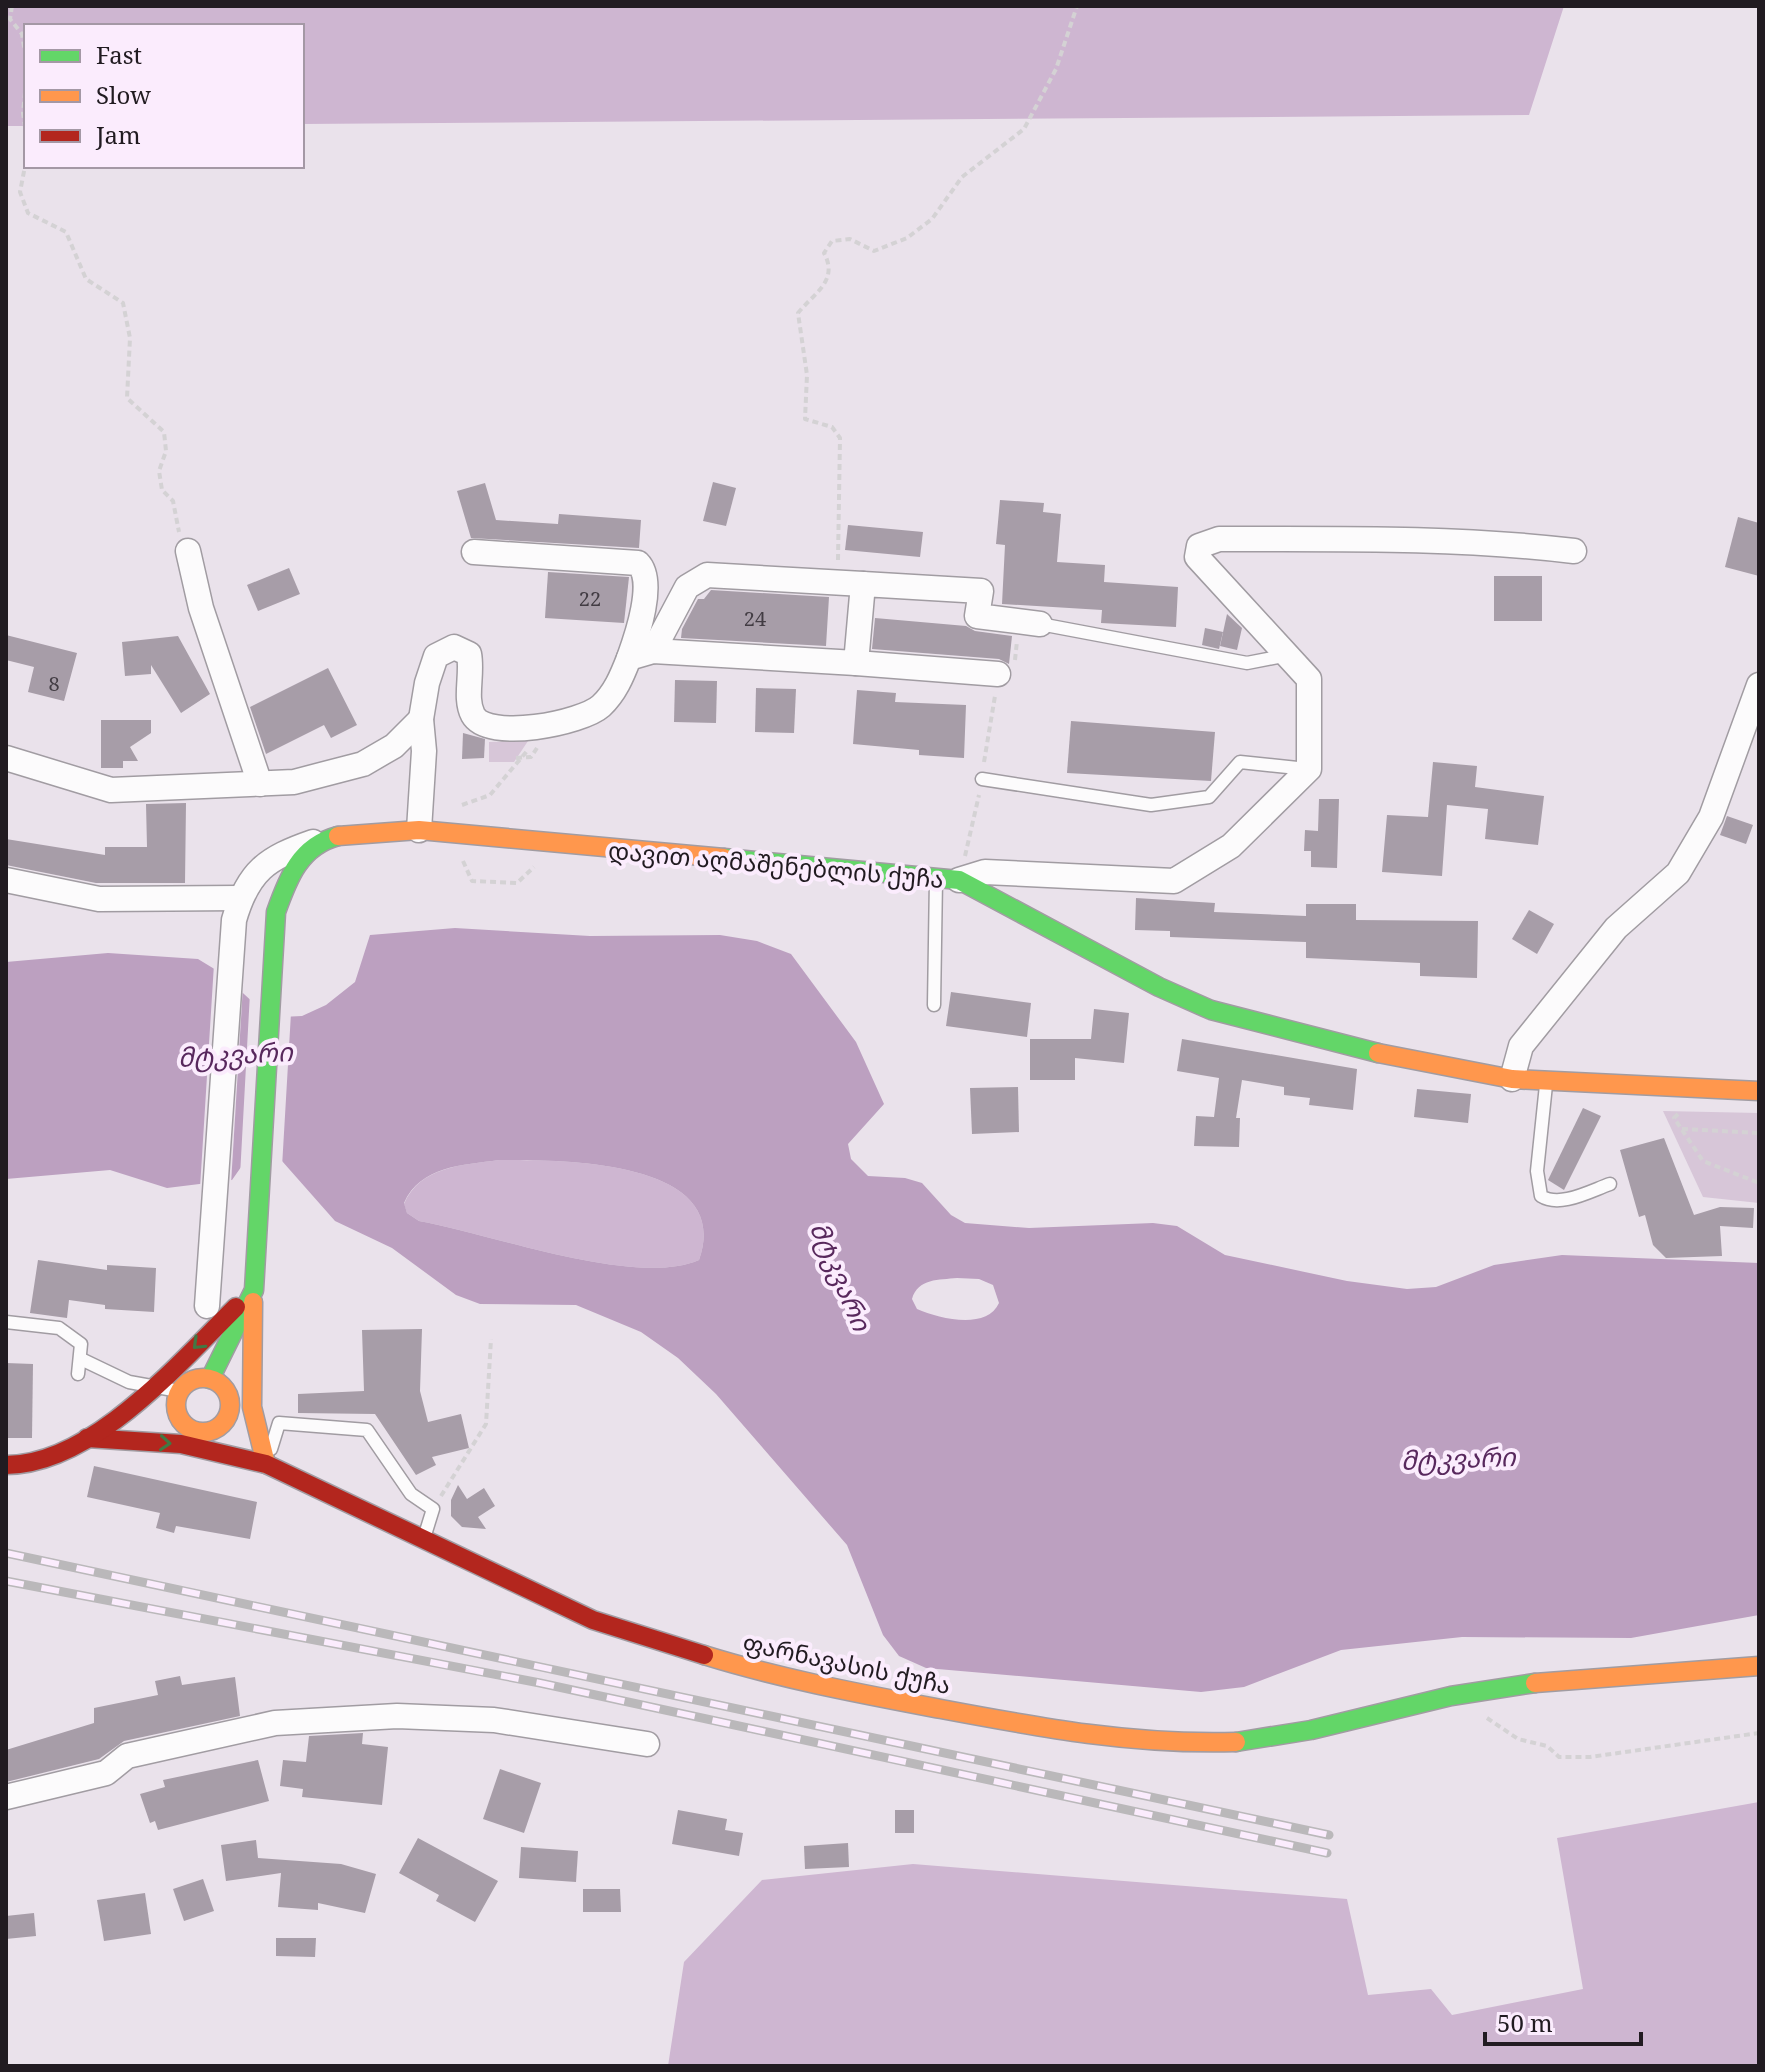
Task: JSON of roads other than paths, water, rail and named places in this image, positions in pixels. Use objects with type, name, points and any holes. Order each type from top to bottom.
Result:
[{"type":"main road","name":"დავით აღმაშენებლის ქუჩა","points":[[330,835],[419,825],[953,873],[1159,987],[1211,1010],[1399,1058],[1512,1079],[1759,1091]]},
{"type":"main road","points":[[266,1464],[252,1407],[254,1290],[274,922],[283,884],[302,854],[330,835]]},
{"type":"main road","points":[[210,1379],[254,1290]]},
{"type":"main road","points":[[87,1438],[150,1388],[254,1290]]},
{"type":"main road","points":[[6,1465],[40,1463],[87,1438],[165,1408],[193,1380],[210,1379],[228,1395],[226,1418],[214,1430],[197,1432],[165,1408]]},
{"type":"main road","points":[[226,1418],[266,1464]]},
{"type":"main road","points":[[87,1438],[181,1444],[266,1464]]},
{"type":"main road","name":"ფარნავასის ქუჩა","points":[[266,1464],[423,1542],[593,1620],[714,1658],[858,1693],[1071,1733],[1169,1744],[1241,1742],[1311,1730],[1451,1696],[1616,1674],[1759,1666]]},
{"type":"street","points":[[953,873],[1174,881],[1231,846],[1309,769],[1309,679],[1197,557],[1199,546],[1219,539],[1392,539],[1501,542],[1574,551]]},
{"type":"street","points":[[419,825],[424,751],[421,719],[436,656],[454,647],[469,654],[472,671],[469,700],[474,717],[489,728],[510,730],[549,724],[599,708],[618,685],[640,627],[646,576],[638,563],[474,552]]},
{"type":"street","points":[[189,557],[201,608],[260,784]]},
{"type":"street","points":[[653,651],[687,587],[707,575],[981,591],[977,616],[1030,623]]},
{"type":"street","points":[[856,663],[863,584]]},
{"type":"street","points":[[629,658],[653,651],[998,674]]},
{"type":"street","points":[[1512,1079],[1521,1046],[1616,928],[1678,873],[1711,817],[1759,685]]},
{"type":"street","points":[[6,758],[111,790],[294,782],[363,764],[394,746],[421,719]]},
{"type":"street","name":"დავით აღმაშენებლის ქუჩა","points":[[237,909],[251,878],[275,855],[330,835]]},
{"type":"street","points":[[6,880],[99,899],[237,909],[207,1306]]},
{"type":"street","points":[[6,1797],[106,1773],[127,1756],[275,1723],[397,1716],[494,1720],[647,1744]]},
{"type":"lane","points":[[1030,623],[1247,663],[1289,655]]},
{"type":"lane","points":[[982,779],[1151,805],[1209,797],[1240,762],[1309,769]]},
{"type":"lane","points":[[934,1005],[953,873]]},
{"type":"lane","points":[[1551,1082],[1537,1171],[1541,1196],[1549,1201],[1567,1199],[1610,1184]]},
{"type":"lane","points":[[6,1322],[59,1328],[81,1344],[78,1374]]},
{"type":"lane","points":[[81,1359],[129,1382],[150,1388],[165,1408]]},
{"type":"lane","points":[[266,1464],[279,1423],[367,1430],[411,1494],[433,1509],[423,1542]]},
{"type":"water","name":"მტკვარი","points":[[455,928],[590,936],[720,935],[757,941],[791,954],[856,1042],[884,1104],[848,1144],[851,1159],[868,1176],[905,1178],[922,1183],[951,1215],[965,1223],[1029,1228],[1153,1223],[1177,1226],[1225,1255],[1347,1281],[1407,1289],[1436,1287],[1494,1265],[1562,1255],[1759,1263],[1759,1615],[1631,1638],[1462,1637],[1341,1650],[1244,1687],[1201,1692],[926,1668],[899,1656],[883,1635],[847,1545],[716,1394],[678,1358],[641,1332],[576,1305],[480,1304],[456,1295],[392,1248],[335,1221],[282,1161],[246,1160],[232,1180],[167,1188],[110,1170],[6,1179],[6,962],[108,953],[198,959],[221,973],[257,1006],[281,1017],[302,1016],[326,1005],[355,982],[370,935]],"holes":[[[499,1160],[597,1165],[634,1172],[667,1184],[691,1201],[703,1226],[699,1260],[671,1267],[601,1263],[419,1221],[407,1213],[404,1203],[411,1191],[432,1174],[457,1166]],[[979,1279],[993,1285],[999,1303],[984,1317],[962,1320],[917,1309],[912,1299],[919,1287],[930,1281]]]},
{"type":"railway","points":[[6,1553],[1329,1835]]},
{"type":"railway","points":[[6,1581],[540,1683],[1327,1853]]}]
